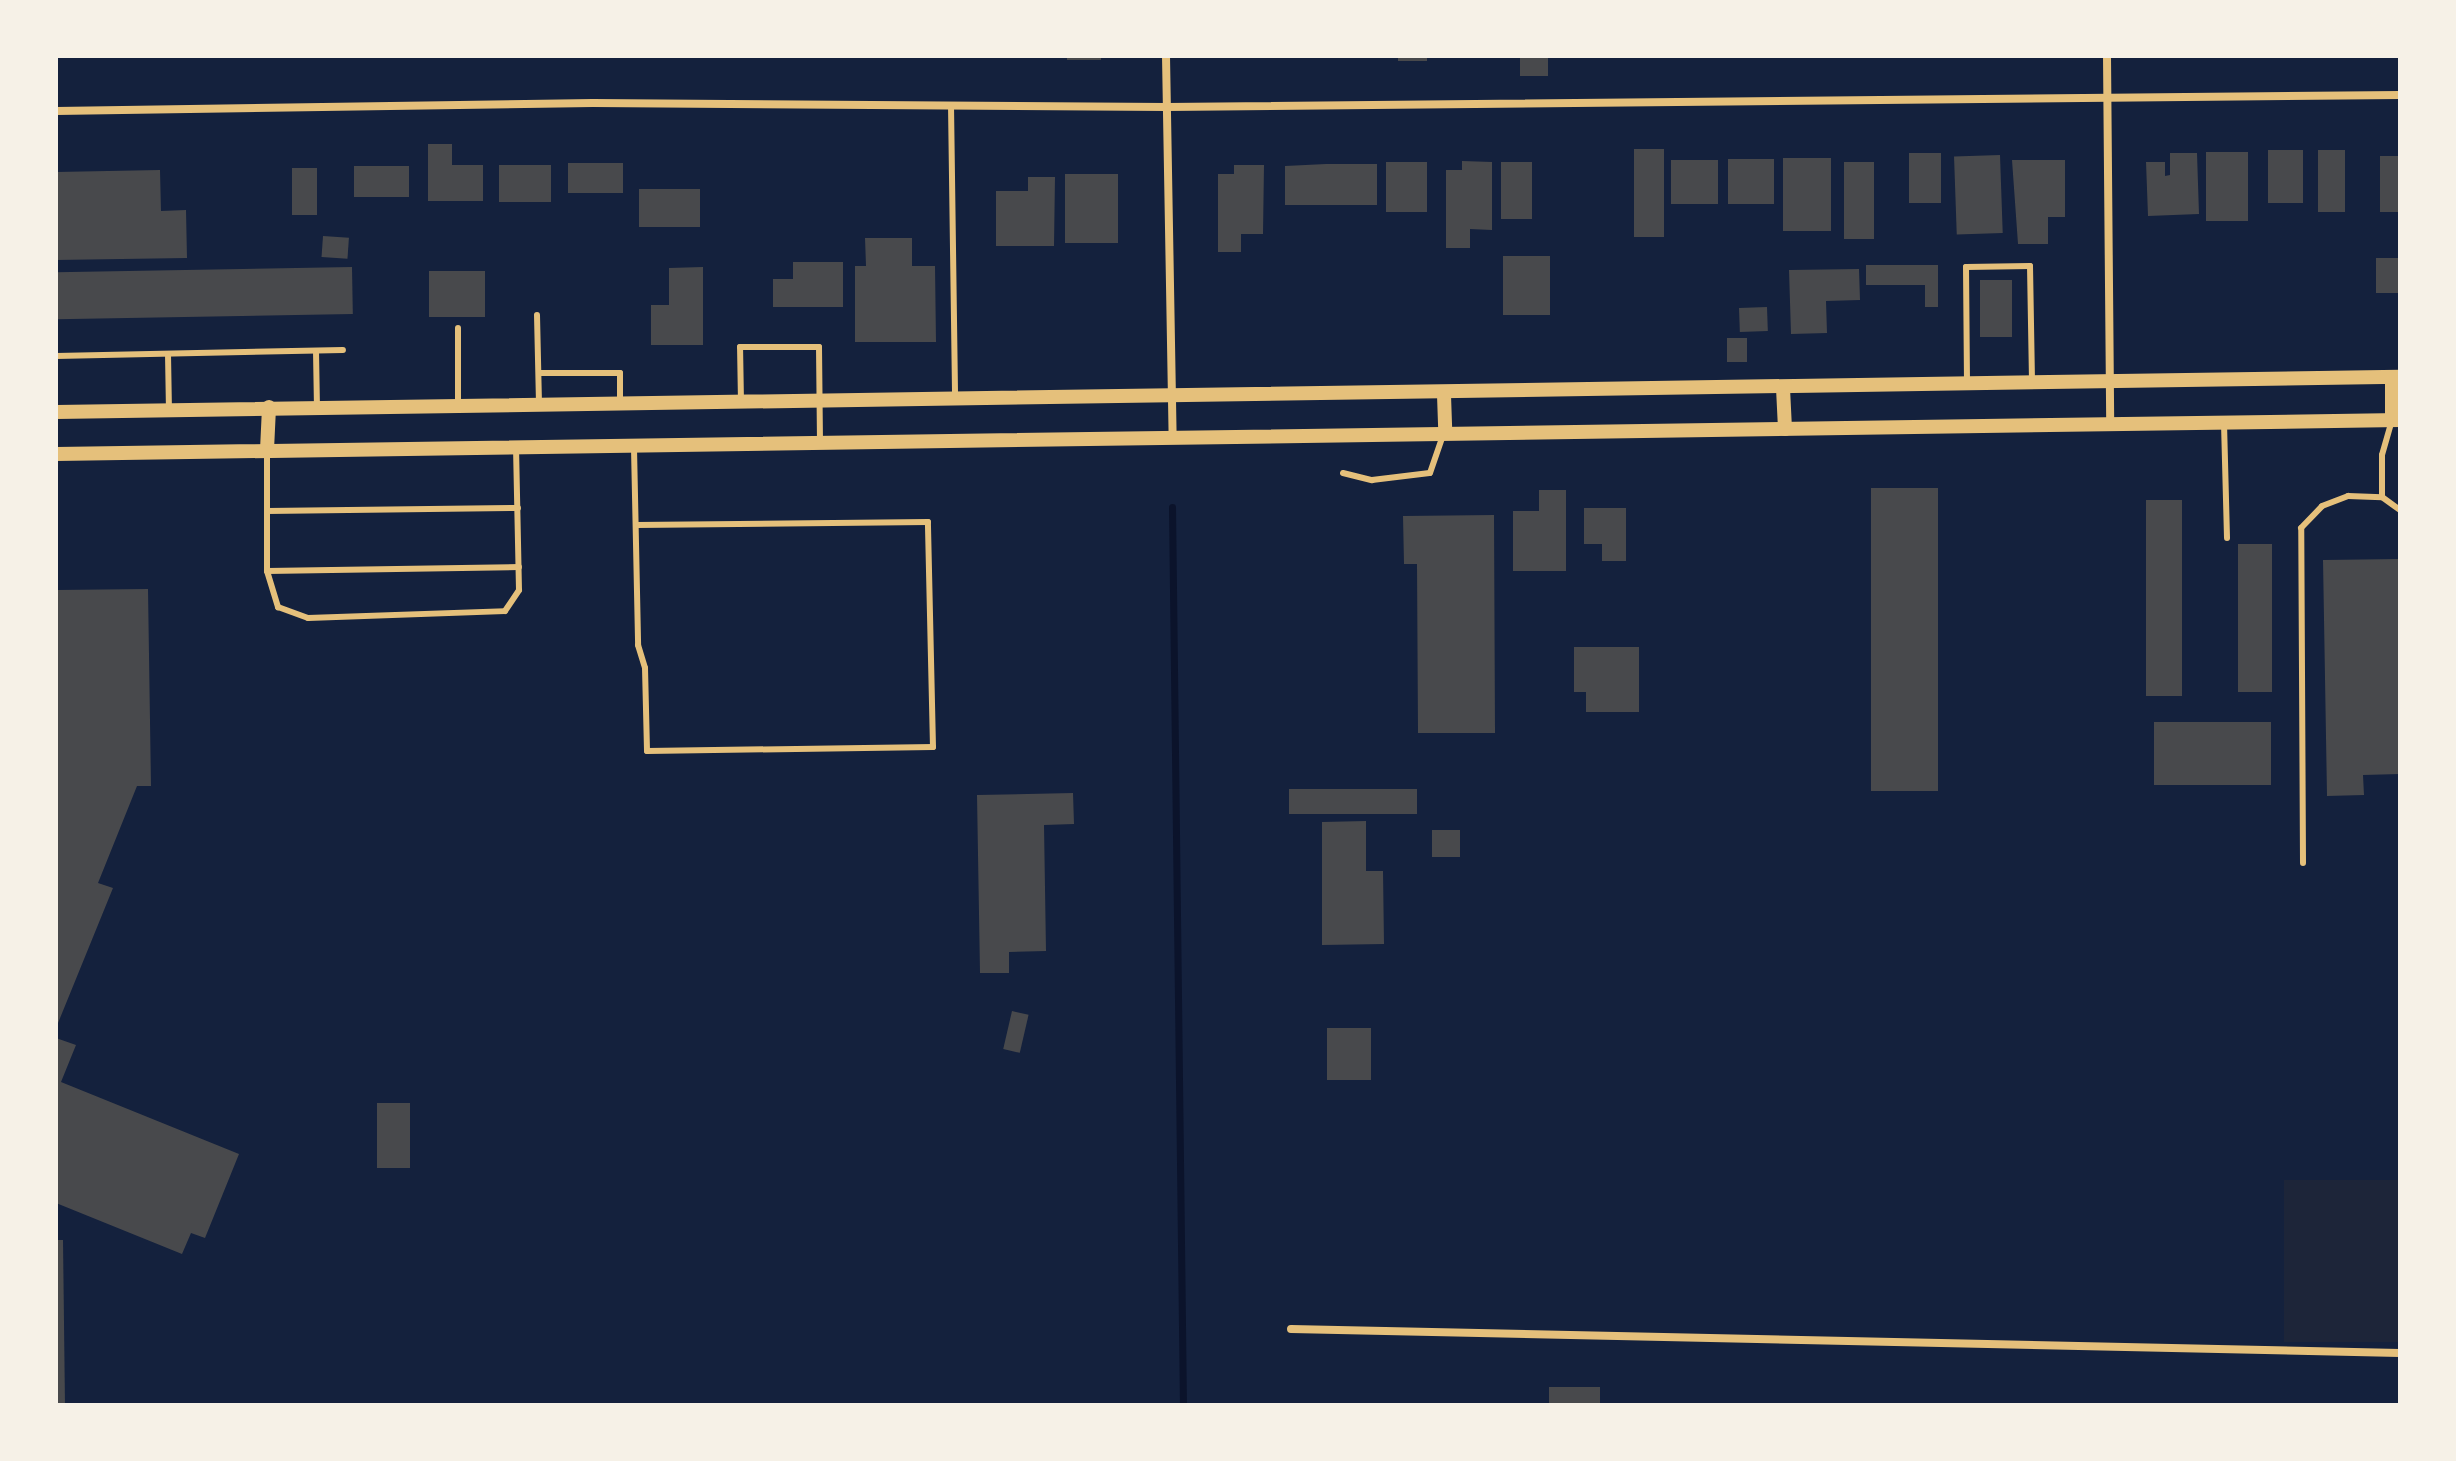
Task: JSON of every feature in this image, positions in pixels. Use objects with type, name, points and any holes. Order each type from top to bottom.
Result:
[{"type":"street","points":[[1166,56],[1173,438]]},
{"type":"street","points":[[2107,56],[2110,425]]},
{"type":"street","points":[[56,111],[593,103],[1167,107],[2400,95]]},
{"type":"street","points":[[56,412],[317,406],[1444,395],[2396,377],[2396,420],[1445,431],[820,445],[56,454]]},
{"type":"street","points":[[1783,388],[1785,429]]},
{"type":"street","points":[[1444,395],[1445,431]]},
{"type":"street","points":[[267,450],[269,407]]},
{"type":"street","points":[[1291,1329],[2400,1353]]},
{"type":"lane","points":[[951,105],[955,400]]},
{"type":"lane","points":[[1968,384],[1966,267],[2030,266],[2032,383]]},
{"type":"lane","points":[[537,315],[539,404]]},
{"type":"lane","points":[[458,328],[458,405]]},
{"type":"lane","points":[[741,402],[740,347],[819,347],[820,445]]},
{"type":"lane","points":[[56,356],[343,350]]},
{"type":"lane","points":[[316,351],[317,406]]},
{"type":"lane","points":[[168,354],[169,410]]},
{"type":"lane","points":[[539,373],[620,373],[620,403]]},
{"type":"lane","points":[[2382,497],[2382,455],[2396,420]]},
{"type":"lane","points":[[2224,423],[2227,538]]},
{"type":"lane","points":[[1343,473],[1372,480],[1430,473],[1445,431]]},
{"type":"lane","points":[[267,450],[267,571],[278,607],[308,618],[505,611],[519,590],[516,448]]},
{"type":"lane","points":[[634,448],[636,525],[647,751],[933,747],[928,522],[636,525]]},
{"type":"lane","points":[[2303,863],[2301,528],[2322,506],[2348,496],[2382,497],[2400,510]]},
{"type":"lane","points":[[267,511],[518,508]]},
{"type":"lane","points":[[267,571],[519,567]]},
{"type":"shaded area","points":[[2284,1180],[2400,1180],[2400,1342],[2284,1342]]},
{"type":"building","points":[[1067,56],[1101,56],[1101,60],[1067,60]]},
{"type":"building","points":[[1398,56],[1427,56],[1427,61],[1398,61]]},
{"type":"building","points":[[1520,56],[1548,56],[1548,76],[1520,76]]},
{"type":"building","points":[[428,144],[452,144],[452,165],[483,165],[483,201],[428,201]]},
{"type":"building","points":[[1634,149],[1664,149],[1664,237],[1634,237]]},
{"type":"building","points":[[2268,150],[2303,150],[2303,203],[2268,203]]},
{"type":"building","points":[[2318,150],[2345,150],[2345,212],[2318,212]]},
{"type":"building","points":[[2206,152],[2248,152],[2248,221],[2206,221]]},
{"type":"building","points":[[1909,153],[1941,153],[1941,203],[1909,203]]},
{"type":"building","points":[[2170,153],[2197,153],[2199,214],[2148,216],[2146,162],[2165,162],[2165,176],[2170,175]]},
{"type":"building","points":[[2000,155],[2003,233],[1957,235],[1954,157]]},
{"type":"building","points":[[2380,156],[2400,156],[2400,212],[2380,212]]},
{"type":"building","points":[[1783,158],[1831,158],[1831,231],[1783,231]]},
{"type":"building","points":[[1728,159],[1774,159],[1774,204],[1728,204]]},
{"type":"building","points":[[1671,160],[1718,160],[1718,204],[1671,204]]},
{"type":"building","points":[[2012,160],[2065,160],[2065,217],[2048,217],[2048,244],[2018,244]]},
{"type":"building","points":[[1462,161],[1492,162],[1492,230],[1470,229],[1470,248],[1446,248],[1446,170],[1462,170]]},
{"type":"building","points":[[1386,162],[1427,162],[1427,212],[1386,212]]},
{"type":"building","points":[[1501,162],[1532,162],[1532,219],[1501,219]]},
{"type":"building","points":[[1844,162],[1874,162],[1874,239],[1844,239]]},
{"type":"building","points":[[568,163],[623,163],[623,193],[568,193]]},
{"type":"building","points":[[1377,164],[1377,205],[1285,205],[1285,166]]},
{"type":"building","points":[[499,165],[551,165],[551,202],[499,202]]},
{"type":"building","points":[[1234,165],[1264,165],[1263,234],[1241,234],[1241,252],[1218,252],[1218,174],[1234,174]]},
{"type":"building","points":[[354,166],[409,166],[409,197],[354,197]]},
{"type":"building","points":[[292,168],[317,168],[317,215],[292,215]]},
{"type":"building","points":[[160,170],[161,211],[186,210],[187,258],[56,260],[56,172]]},
{"type":"building","points":[[1065,174],[1118,174],[1118,243],[1065,243]]},
{"type":"building","points":[[1028,177],[1055,177],[1054,246],[996,246],[996,191],[1028,191]]},
{"type":"building","points":[[639,189],[700,189],[700,227],[639,227]]},
{"type":"building","points":[[323,236],[349,238],[347,259],[322,257]]},
{"type":"building","points":[[865,238],[912,238],[912,266],[935,266],[936,342],[855,342],[855,266],[866,266]]},
{"type":"building","points":[[1503,256],[1550,256],[1550,315],[1503,315]]},
{"type":"building","points":[[2376,258],[2400,258],[2400,293],[2376,293]]},
{"type":"building","points":[[793,262],[843,262],[843,307],[773,307],[773,279],[793,279]]},
{"type":"building","points":[[1866,265],[1938,265],[1938,307],[1925,307],[1925,285],[1866,285]]},
{"type":"building","points":[[352,267],[353,314],[57,319],[56,272]]},
{"type":"building","points":[[703,267],[703,345],[651,345],[651,305],[669,305],[669,268]]},
{"type":"building","points":[[1859,269],[1860,300],[1826,301],[1827,333],[1791,334],[1789,270]]},
{"type":"building","points":[[429,271],[485,271],[485,317],[429,317]]},
{"type":"building","points":[[1980,280],[2012,280],[2012,337],[1980,337]]},
{"type":"building","points":[[1767,307],[1768,331],[1740,332],[1739,308]]},
{"type":"building","points":[[1727,338],[1747,338],[1747,362],[1727,362]]},
{"type":"building","points":[[1871,488],[1938,488],[1938,791],[1871,791]]},
{"type":"building","points":[[1539,490],[1566,490],[1566,571],[1513,571],[1513,511],[1539,511]]},
{"type":"building","points":[[2146,500],[2182,500],[2182,696],[2146,696]]},
{"type":"building","points":[[1584,508],[1626,508],[1626,561],[1602,561],[1602,544],[1584,544]]},
{"type":"building","points":[[1494,515],[1495,733],[1418,733],[1417,564],[1404,564],[1403,516]]},
{"type":"building","points":[[2238,544],[2272,544],[2272,692],[2238,692]]},
{"type":"building","points":[[2400,559],[2400,774],[2363,775],[2364,795],[2327,796],[2323,560]]},
{"type":"building","points":[[148,589],[151,786],[137,786],[98,883],[113,888],[56,1028],[56,590]]},
{"type":"building","points":[[1574,647],[1639,647],[1639,712],[1586,712],[1586,692],[1574,692]]},
{"type":"building","points":[[2154,722],[2271,722],[2271,785],[2154,785]]},
{"type":"building","points":[[1289,789],[1417,789],[1417,814],[1289,814]]},
{"type":"building","points":[[1073,793],[1074,824],[1044,825],[1046,951],[1009,952],[1009,973],[980,973],[977,795]]},
{"type":"building","points":[[1366,821],[1366,871],[1383,871],[1384,944],[1322,945],[1322,822]]},
{"type":"building","points":[[1432,830],[1460,830],[1460,857],[1432,857]]},
{"type":"building","points":[[1012,1011],[1029,1015],[1020,1053],[1003,1049]]},
{"type":"building","points":[[1327,1028],[1371,1028],[1371,1080],[1327,1080]]},
{"type":"building","points":[[56,1038],[76,1045],[61,1082],[239,1154],[205,1238],[191,1233],[182,1254],[56,1203]]},
{"type":"building","points":[[377,1103],[410,1103],[410,1168],[377,1168]]},
{"type":"building","points":[[56,1240],[63,1240],[65,1405],[56,1405]]},
{"type":"building","points":[[1549,1387],[1600,1387],[1600,1405],[1549,1405]]},
{"type":"waterway","points":[[1172,507],[1183,1405]]}]
